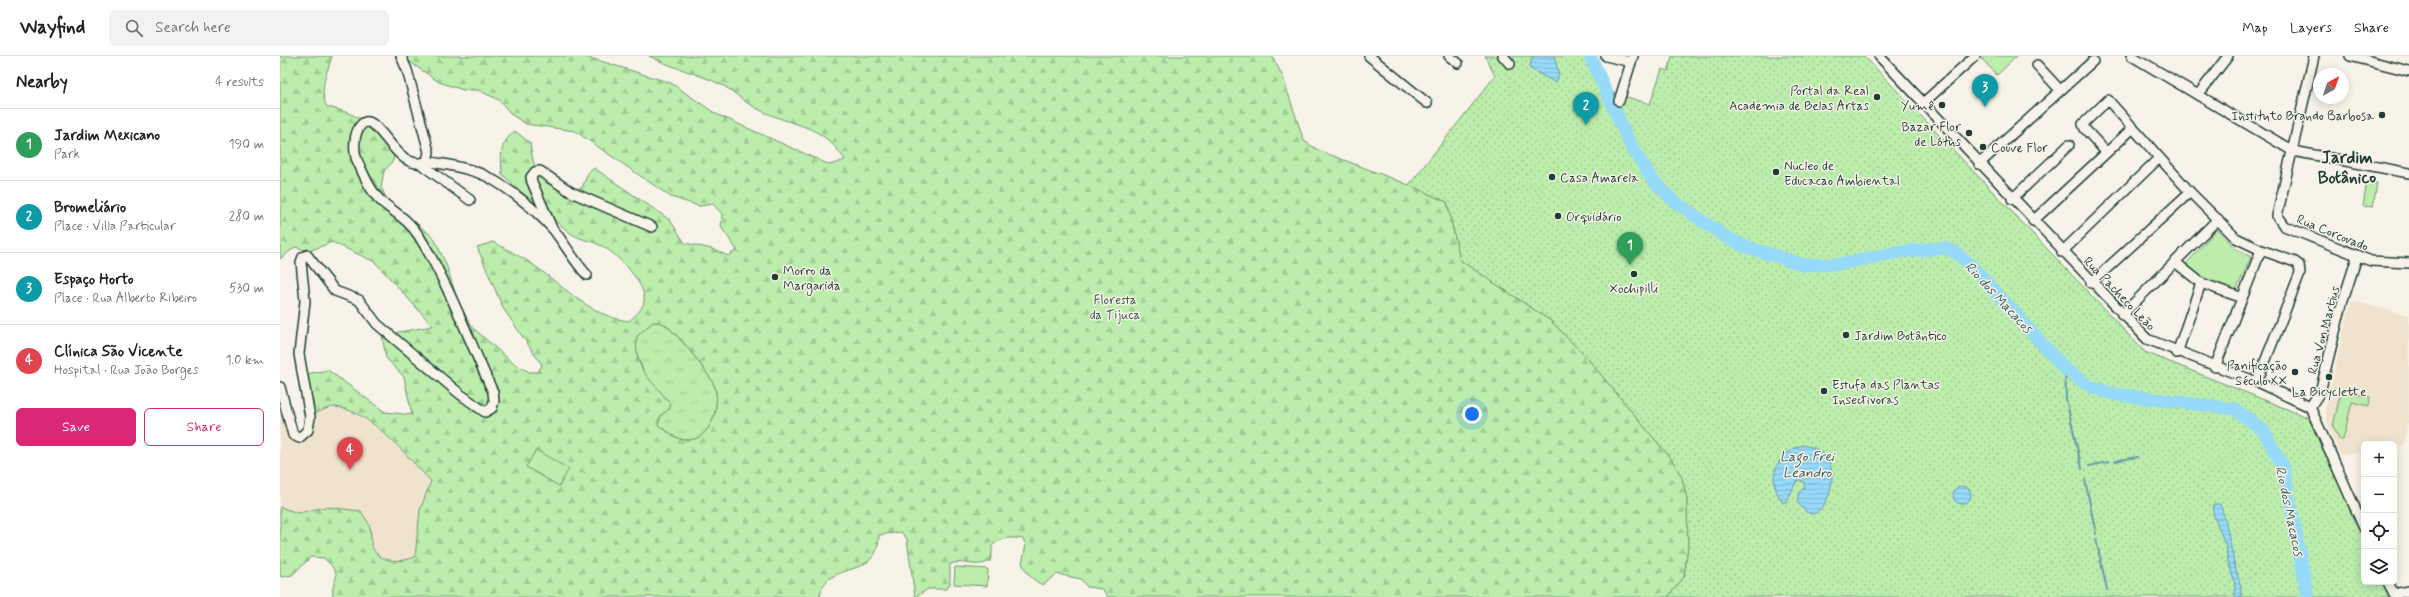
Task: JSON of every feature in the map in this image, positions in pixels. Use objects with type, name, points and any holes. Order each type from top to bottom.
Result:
[{"type":"street","points":[[401,56],[407,70],[429,152],[424,163]]},
{"type":"street","points":[[1449,56],[1458,63]]},
{"type":"street","points":[[1503,56],[1510,64]]},
{"type":"street","points":[[1606,56],[1632,59],[1619,101]]},
{"type":"street","name":"Rua Pacheco Leão","points":[[1880,56],[1922,104],[2122,315],[2150,342],[2257,382],[2310,407]]},
{"type":"street","points":[[1922,104],[1975,56]]},
{"type":"street","points":[[2132,56],[2293,151],[2409,173]]},
{"type":"street","points":[[2198,95],[2228,56]]},
{"type":"street","points":[[2293,151],[2314,56]]},
{"type":"street","points":[[2350,56],[2409,70]]},
{"type":"street","points":[[1375,58],[1427,103]]},
{"type":"street","points":[[1979,164],[2093,61]]},
{"type":"street","points":[[2037,65],[2060,90]]},
{"type":"street","points":[[2106,152],[2085,129],[2083,124],[2106,101],[2112,103],[2190,192],[2236,238],[2299,265],[2300,273],[2257,382]]},
{"type":"street","points":[[280,387],[293,435],[300,438],[308,430],[310,417],[299,354],[305,301],[301,262],[303,257],[307,255],[336,291],[359,300],[382,329],[480,410],[490,411],[494,401],[493,392],[437,269],[413,228],[404,218],[380,200],[372,189],[356,158],[355,136],[360,125],[364,123],[372,124],[381,130],[400,157],[407,161],[466,169],[486,176],[510,192],[553,229]]},
{"type":"street","points":[[2033,221],[2133,128]]},
{"type":"street","points":[[2012,199],[2069,145]]},
{"type":"street","name":"Rua Corcovado","points":[[2293,151],[2277,216],[2284,226],[2357,257],[2392,264],[2409,263]]},
{"type":"street","points":[[2062,252],[2159,158]]},
{"type":"street","points":[[424,163],[470,200]]},
{"type":"street","points":[[587,275],[575,262],[553,229],[532,182],[531,177],[535,172],[540,172],[580,197],[652,227]]},
{"type":"street","points":[[2091,282],[2190,192]]},
{"type":"street","points":[[2122,315],[2218,219]]},
{"type":"street","points":[[2215,367],[2240,298],[2261,250]]},
{"type":"street","name":"Rua Von Martius","points":[[2310,407],[2320,392],[2342,304],[2357,257]]},
{"type":"street","points":[[2175,262],[2201,283],[2240,298]]},
{"type":"street","points":[[2177,353],[2201,283]]},
{"type":"street","points":[[2310,407],[2361,521]]},
{"type":"street","points":[[2389,585],[2394,596],[2409,591]]},
{"type":"shaded area","points":[[2351,301],[2409,315],[2409,423],[2407,424],[2404,445],[2397,446],[2397,441],[2361,441],[2361,452],[2340,455],[2328,426],[2325,409]]},
{"type":"shaded area","points":[[280,393],[286,397],[293,441],[302,445],[306,440],[304,411],[314,414],[333,407],[349,410],[362,416],[393,442],[431,481],[420,510],[415,557],[406,561],[385,560],[376,553],[372,545],[370,526],[326,507],[298,513],[280,507]]},
{"type":"green space","name":"Floresta da Tijuca","points":[[280,56],[332,56],[323,88],[324,100],[327,107],[357,117],[373,128],[395,149],[393,161],[384,171],[381,187],[389,204],[401,210],[434,238],[446,264],[461,311],[473,328],[513,363],[529,372],[538,372],[542,365],[503,308],[477,247],[493,242],[538,268],[575,297],[601,313],[614,318],[629,321],[642,308],[644,295],[641,287],[630,270],[615,255],[594,242],[577,237],[569,232],[502,174],[502,150],[506,140],[515,131],[530,143],[538,174],[550,185],[558,188],[582,188],[588,173],[594,168],[670,220],[685,243],[712,249],[728,256],[737,250],[721,227],[722,214],[713,204],[699,206],[671,197],[575,131],[526,124],[512,115],[499,100],[478,90],[463,90],[439,82],[401,56],[581,56],[594,59],[671,83],[716,114],[830,165],[845,160],[836,147],[826,138],[805,127],[756,108],[720,84],[649,56],[1272,56],[1282,75],[1304,141],[1318,150],[1409,185],[1447,202],[1460,260],[1551,321],[1588,359],[1672,460],[1682,477],[1687,499],[1688,546],[1684,577],[1668,597],[1108,597],[1102,589],[1087,587],[1081,579],[1057,574],[1043,585],[1039,583],[1030,576],[1022,563],[1026,545],[1023,539],[1010,538],[1002,539],[992,546],[990,561],[979,564],[950,564],[950,584],[946,589],[928,589],[915,597],[907,539],[901,532],[879,535],[877,550],[870,559],[861,565],[831,578],[824,585],[820,597],[333,597],[336,574],[335,570],[324,558],[311,557],[292,575],[283,577],[280,576],[280,507],[298,513],[326,507],[361,511],[370,527],[372,546],[379,556],[384,559],[396,561],[409,559],[415,557],[420,510],[431,481],[387,436],[361,416],[348,410],[334,407],[314,414],[306,374],[328,370],[385,412],[412,415],[404,377],[386,358],[382,335],[433,326],[375,262],[332,242],[309,251],[295,247],[280,259]],"holes":[[[653,322],[662,323],[674,333],[699,361],[714,385],[717,402],[712,420],[708,428],[695,439],[683,440],[658,425],[661,415],[670,409],[670,404],[645,374],[638,358],[637,348],[637,336]]]},
{"type":"green space","name":"Jardim Botântico","points":[[1485,56],[1584,56],[1601,89],[1650,104],[1662,69],[1668,71],[1672,56],[1864,56],[2145,352],[2309,418],[2361,532],[2361,585],[2385,585],[2391,597],[1668,597],[1684,577],[1688,546],[1687,499],[1682,478],[1672,460],[1588,359],[1551,321],[1460,260],[1447,202],[1409,185],[1495,76]]},
{"type":"green space","points":[[1985,56],[2017,56],[1997,75],[1982,59]]},
{"type":"green space","points":[[2367,181],[2377,183],[2373,207],[2363,206]]},
{"type":"green space","points":[[2217,229],[2236,249],[2251,257],[2235,293],[2203,280],[2186,264]]},
{"type":"green space","points":[[653,322],[662,323],[674,333],[698,361],[714,385],[717,402],[712,420],[708,428],[695,439],[683,440],[658,425],[661,415],[669,409],[651,384],[641,366],[636,347],[636,336]]},
{"type":"green space","points":[[2341,391],[2370,397],[2369,406],[2352,402],[2343,440],[2340,440],[2333,426]]},
{"type":"green space","points":[[536,450],[569,469],[559,486],[526,467]]},
{"type":"green space","points":[[955,567],[988,569],[987,586],[954,584]]},
{"type":"water","points":[[1533,56],[1554,56],[1559,74],[1556,83],[1529,68]]},
{"type":"water","name":"Lago Frei Leandro","points":[[1803,445],[1816,449],[1824,454],[1830,463],[1832,470],[1831,488],[1828,497],[1819,510],[1813,514],[1806,512],[1797,502],[1799,492],[1805,487],[1803,481],[1798,480],[1796,482],[1787,501],[1783,503],[1775,485],[1774,476],[1780,460],[1786,454]]},
{"type":"water","points":[[1962,486],[1968,489],[1971,495],[1968,501],[1962,504],[1956,501],[1953,495],[1956,489]]},
{"type":"water","points":[[2214,504],[2220,504],[2225,520],[2240,585],[2241,597],[2235,597],[2235,584],[2228,561],[2226,547],[2213,513]]},
{"type":"waterway","name":"Rio dos Macacos","points":[[1590,56],[1631,146],[1653,180],[1674,201],[1724,236],[1744,246],[1804,265],[1840,264],[1898,252],[1944,248],[1953,251],[1969,263],[2065,369],[2089,386],[2113,394],[2235,409],[2263,430],[2283,466],[2308,597]]},
{"type":"waterway","points":[[2065,369],[2066,399],[2082,469]]},
{"type":"waterway","points":[[2115,461],[2137,457]]},
{"type":"waterway","points":[[2089,466],[2108,462]]},
{"type":"waterway","points":[[2085,480],[2096,534]]},
{"type":"waterway","points":[[2096,539],[2107,590]]},
{"type":"place","name":"Portal da Real Academia de Belas Artas","points":[[1877,97]]},
{"type":"place","name":"Yumê","points":[[1942,105]]},
{"type":"place","name":"Espaço Horto","points":[[1985,107]]},
{"type":"place","name":"Instituto Brando Barbosa","points":[[2382,115]]},
{"type":"place","name":"Bromeliário","points":[[1586,125]]},
{"type":"place","name":"Bazar Flor de Lótus","points":[[1969,133]]},
{"type":"place","name":"Couve Flor","points":[[1983,147]]},
{"type":"place","name":"Nucleo de Educacao Ambiental","points":[[1776,172]]},
{"type":"place","name":"Casa Amarela","points":[[1552,177]]},
{"type":"place","name":"Orquidário","points":[[1558,216]]},
{"type":"place","name":"Jardim Mexicano","points":[[1630,265]]},
{"type":"place","name":"Xochipilli","points":[[1634,274]]},
{"type":"place","name":"Morro da Margarida","points":[[775,277]]},
{"type":"place","name":"Jardim Botântico","points":[[1846,335]]},
{"type":"place","name":"Panificação Século XX","points":[[2295,372]]},
{"type":"place","name":"La Bicyclette","points":[[2329,377]]},
{"type":"place","name":"Estufa das Plantas Insectivoras","points":[[1824,391]]},
{"type":"place","name":"Clínica São Vicente","points":[[350,470]]},
{"type":"district","name":"Jardim Botânico","points":[[2347,167]]}]
